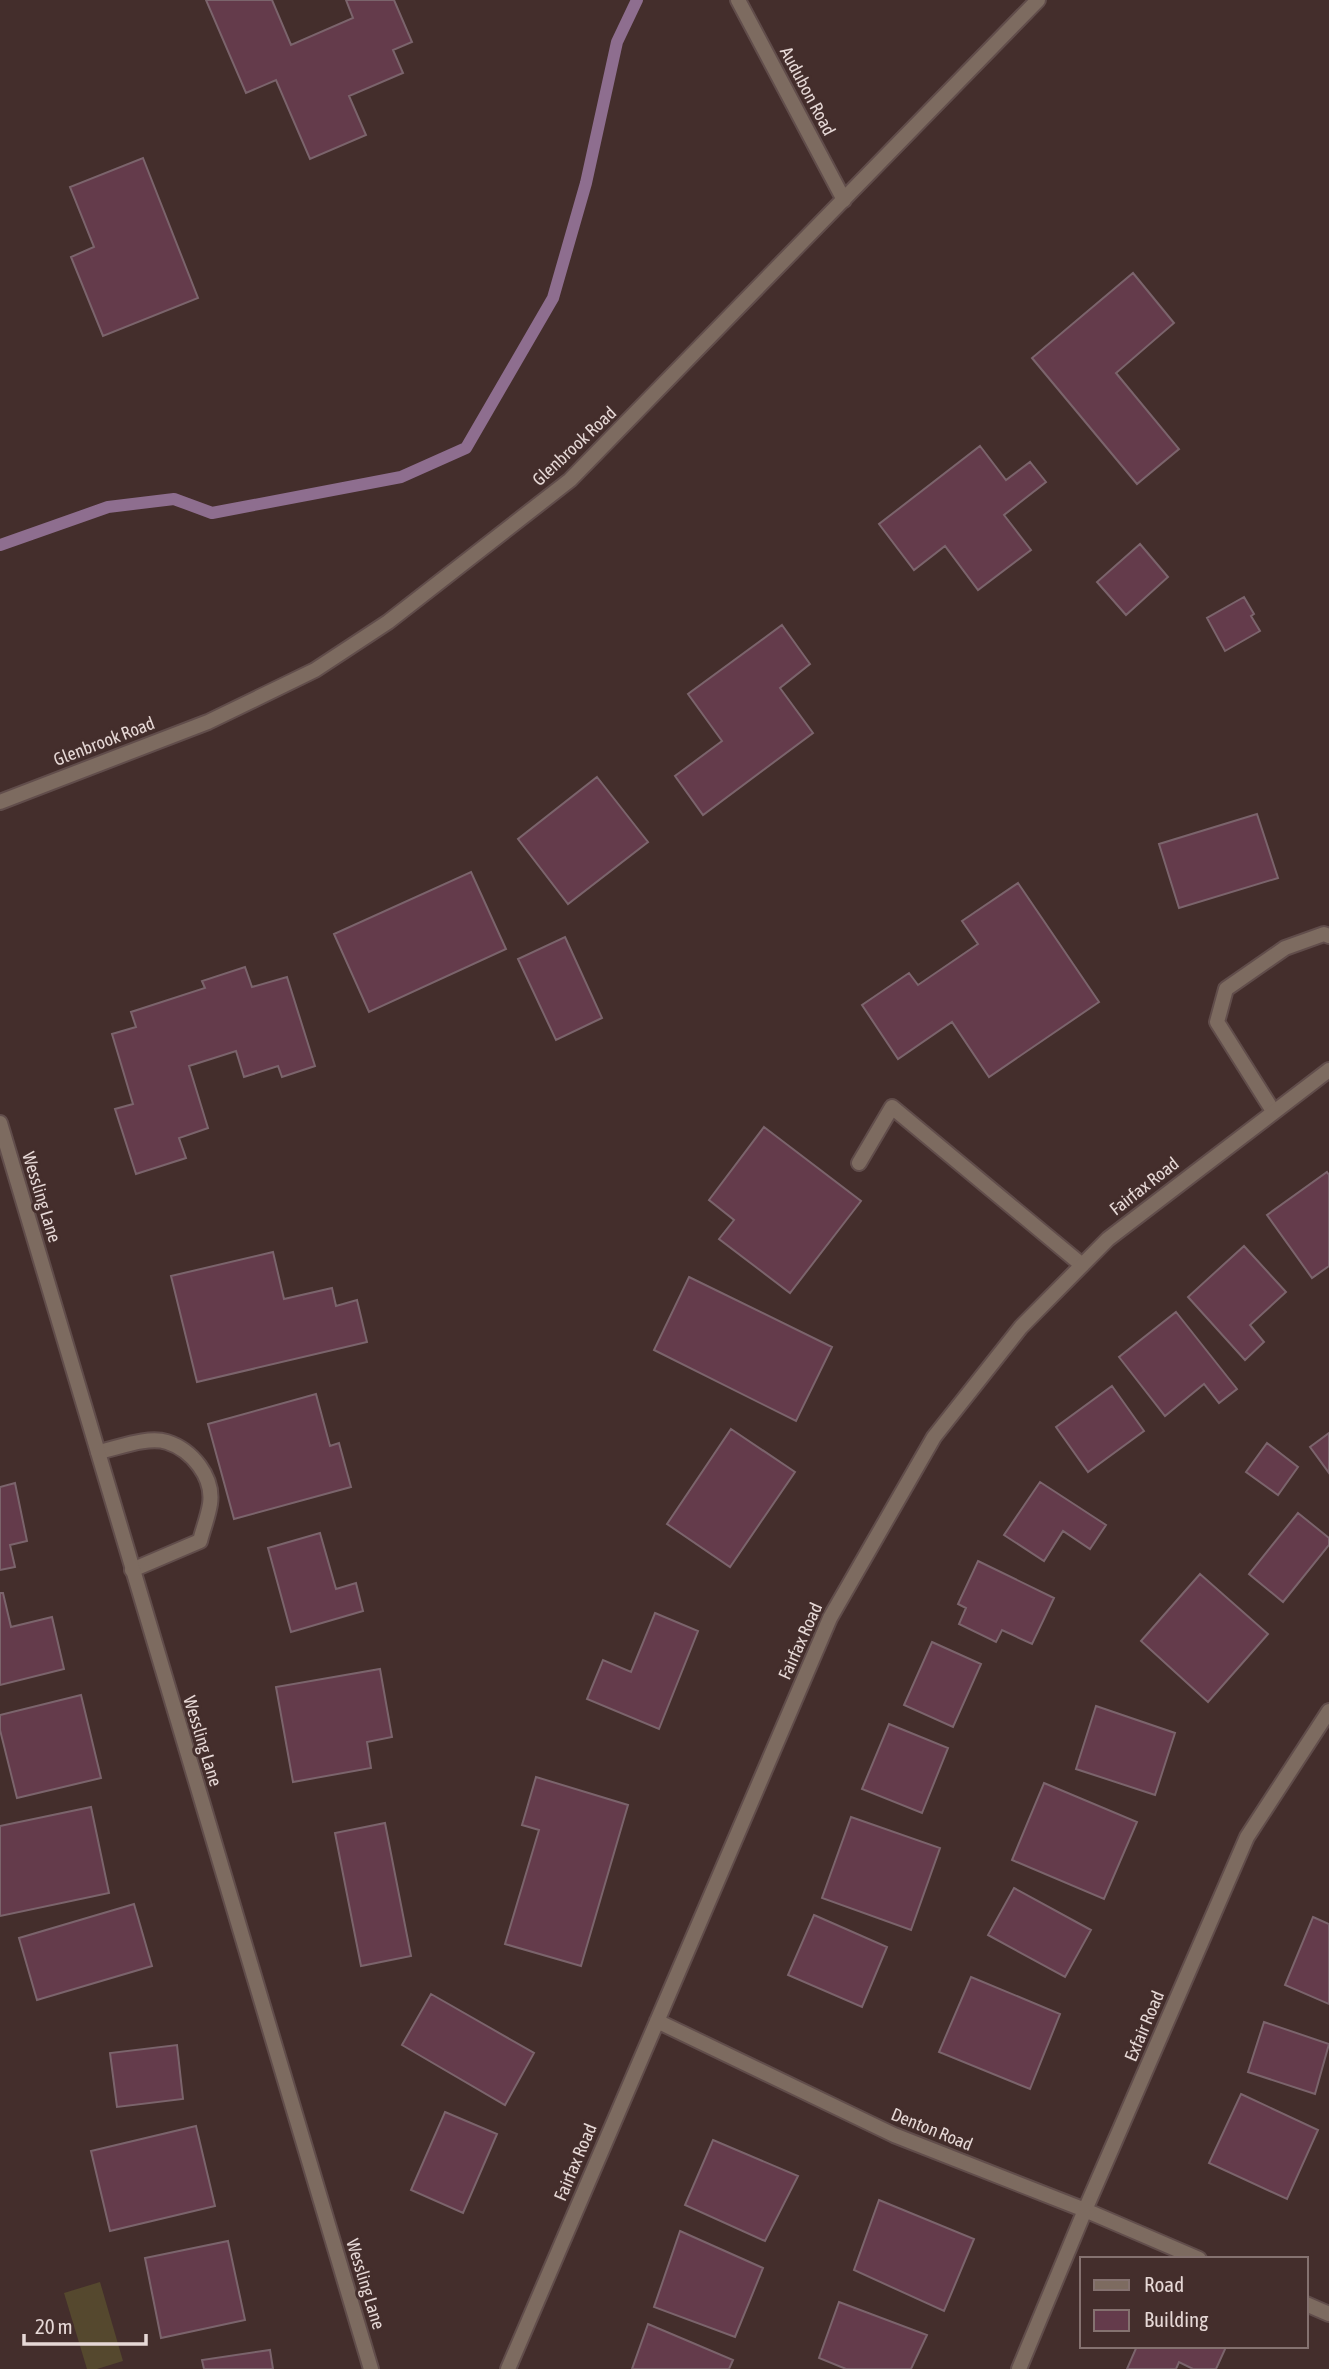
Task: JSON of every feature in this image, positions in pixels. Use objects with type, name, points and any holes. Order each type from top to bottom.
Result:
[{"type":"street","name":"Audubon Road","points":[[738,0],[844,200]]},
{"type":"street","name":"Glenbrook Road","points":[[0,803],[208,722],[315,670],[388,622],[570,480],[1038,0]]},
{"type":"street","points":[[1273,1111],[1217,1022],[1226,989],[1285,948],[1324,934],[1329,936]]},
{"type":"street","name":"Fairfax Road","points":[[508,2369],[830,1618],[934,1437],[1021,1327],[1108,1239],[1329,1070]]},
{"type":"street","points":[[859,1163],[892,1107],[1082,1265]]},
{"type":"street","name":"Wessling Lane","points":[[0,1123],[371,2369]]},
{"type":"street","points":[[98,1452],[145,1442],[166,1441],[192,1455],[205,1475],[211,1502],[200,1541],[132,1570]]},
{"type":"street","name":"Exfair Road","points":[[1019,2369],[1247,1838],[1329,1711]]},
{"type":"street","name":"Denton Road","points":[[657,2021],[894,2135],[1085,2210],[1194,2257]]},
{"type":"street","points":[[1308,2306],[1329,2314]]},
{"type":"shaded area","points":[[100,2282],[123,2361],[97,2369],[87,2369],[64,2293]]},
{"type":"building","points":[[206,0],[272,0],[291,45],[353,18],[346,0],[394,0],[412,42],[393,50],[403,73],[349,96],[366,135],[310,159],[276,80],[246,93]]},
{"type":"building","points":[[143,158],[198,298],[103,336],[71,257],[94,247],[70,187]]},
{"type":"building","points":[[1133,273],[1174,323],[1116,373],[1179,449],[1137,484],[1032,358]]},
{"type":"building","points":[[980,446],[1006,480],[1030,462],[1046,482],[1004,515],[1031,550],[978,590],[945,546],[914,570],[879,524]]},
{"type":"building","points":[[1140,544],[1168,577],[1126,615],[1097,582]]},
{"type":"building","points":[[1244,597],[1260,631],[1225,651],[1207,618]]},
{"type":"building","points":[[782,625],[810,664],[780,688],[813,733],[703,815],[675,776],[722,741],[688,694]]},
{"type":"building","points":[[597,777],[648,842],[568,904],[518,839]]},
{"type":"building","points":[[1257,814],[1278,878],[1179,908],[1159,844]]},
{"type":"building","points":[[471,872],[506,949],[369,1012],[334,934]]},
{"type":"building","points":[[1018,883],[1099,1002],[989,1077],[952,1022],[898,1059],[862,1005],[909,973],[918,985],[978,944],[962,921]]},
{"type":"building","points":[[565,937],[602,1018],[556,1040],[518,959]]},
{"type":"building","points":[[245,967],[252,987],[287,977],[315,1066],[282,1077],[278,1066],[244,1077],[236,1051],[189,1066],[208,1128],[179,1138],[186,1158],[136,1174],[115,1109],[133,1104],[112,1034],[136,1027],[131,1012],[205,988],[202,981]]},
{"type":"building","points":[[764,1127],[861,1201],[790,1293],[719,1239],[734,1220],[709,1200]]},
{"type":"building","points":[[1327,1172],[1329,1266],[1312,1278],[1267,1215]]},
{"type":"building","points":[[1244,1246],[1286,1292],[1250,1325],[1264,1342],[1245,1360],[1188,1297]]},
{"type":"building","points":[[273,1252],[284,1299],[332,1288],[336,1306],[357,1300],[367,1342],[197,1382],[171,1276]]},
{"type":"building","points":[[689,1277],[832,1347],[796,1421],[654,1350]]},
{"type":"building","points":[[1176,1312],[1237,1389],[1219,1403],[1204,1384],[1165,1416],[1119,1357]]},
{"type":"building","points":[[1112,1386],[1144,1431],[1088,1472],[1056,1427]]},
{"type":"building","points":[[316,1394],[330,1446],[339,1443],[351,1487],[234,1519],[208,1424]]},
{"type":"building","points":[[731,1429],[795,1472],[730,1567],[667,1524]]},
{"type":"building","points":[[1329,1433],[1329,1473],[1310,1447]]},
{"type":"building","points":[[1267,1443],[1298,1467],[1278,1495],[1246,1472]]},
{"type":"building","points":[[1040,1482],[1106,1525],[1090,1549],[1063,1531],[1044,1561],[1004,1535]]},
{"type":"building","points":[[15,1483],[27,1541],[10,1545],[15,1567],[0,1570],[0,1487]]},
{"type":"building","points":[[1298,1513],[1329,1538],[1329,1545],[1283,1602],[1249,1574]]},
{"type":"building","points":[[320,1533],[336,1589],[356,1583],[363,1611],[291,1632],[268,1548]]},
{"type":"building","points":[[978,1561],[1054,1598],[1032,1644],[1002,1630],[996,1642],[959,1624],[966,1608],[958,1604]]},
{"type":"building","points":[[1200,1574],[1268,1634],[1208,1702],[1141,1641]]},
{"type":"building","points":[[0,1593],[3,1593],[11,1627],[52,1617],[64,1669],[0,1685]]},
{"type":"building","points":[[655,1613],[698,1631],[659,1729],[587,1699],[603,1660],[631,1672]]},
{"type":"building","points":[[932,1642],[981,1664],[953,1727],[904,1705]]},
{"type":"building","points":[[380,1669],[392,1737],[367,1742],[371,1768],[293,1782],[276,1687]]},
{"type":"building","points":[[81,1695],[101,1778],[17,1798],[0,1730],[0,1715]]},
{"type":"building","points":[[1096,1706],[1175,1733],[1155,1795],[1076,1769]]},
{"type":"building","points":[[889,1724],[948,1748],[922,1813],[862,1789]]},
{"type":"building","points":[[536,1777],[628,1805],[581,1966],[505,1944],[539,1830],[522,1825]]},
{"type":"building","points":[[1044,1783],[1137,1822],[1104,1899],[1012,1860]]},
{"type":"building","points":[[91,1807],[109,1893],[0,1916],[0,1826]]},
{"type":"building","points":[[851,1817],[940,1848],[911,1930],[822,1898]]},
{"type":"building","points":[[385,1823],[411,1956],[361,1966],[335,1833]]},
{"type":"building","points":[[1014,1888],[1091,1930],[1065,1977],[988,1935]]},
{"type":"building","points":[[134,1904],[152,1966],[37,2000],[19,1938]]},
{"type":"building","points":[[814,1915],[887,1947],[862,2007],[788,1975]]},
{"type":"building","points":[[1313,1917],[1329,1924],[1329,2004],[1285,1985]]},
{"type":"building","points":[[971,1977],[1060,2014],[1030,2089],[939,2052]]},
{"type":"building","points":[[431,1994],[534,2053],[505,2105],[402,2045]]},
{"type":"building","points":[[1264,2022],[1329,2044],[1315,2094],[1248,2072]]},
{"type":"building","points":[[177,2045],[183,2099],[117,2107],[110,2053]]},
{"type":"building","points":[[1241,2094],[1318,2130],[1287,2199],[1209,2163]]},
{"type":"building","points":[[445,2112],[497,2134],[463,2213],[411,2190]]},
{"type":"building","points":[[196,2126],[215,2206],[110,2231],[91,2151]]},
{"type":"building","points":[[713,2140],[798,2176],[765,2241],[685,2205]]},
{"type":"building","points":[[879,2200],[974,2239],[944,2311],[854,2270]]},
{"type":"building","points":[[680,2231],[763,2268],[735,2337],[654,2307]]},
{"type":"building","points":[[228,2241],[245,2320],[161,2338],[145,2258]]},
{"type":"building","points":[[839,2302],[927,2335],[911,2369],[846,2369],[819,2358]]},
{"type":"building","points":[[648,2324],[733,2360],[729,2369],[632,2369]]},
{"type":"building","points":[[1136,2348],[1226,2348],[1216,2369],[1193,2369],[1179,2362],[1176,2369],[1127,2369]]},
{"type":"building","points":[[270,2350],[273,2369],[204,2369],[202,2360]]},
{"type":"waterway","points":[[0,545],[108,507],[174,499],[212,513],[401,477],[466,448],[553,298],[586,183],[617,42],[637,0]]}]
